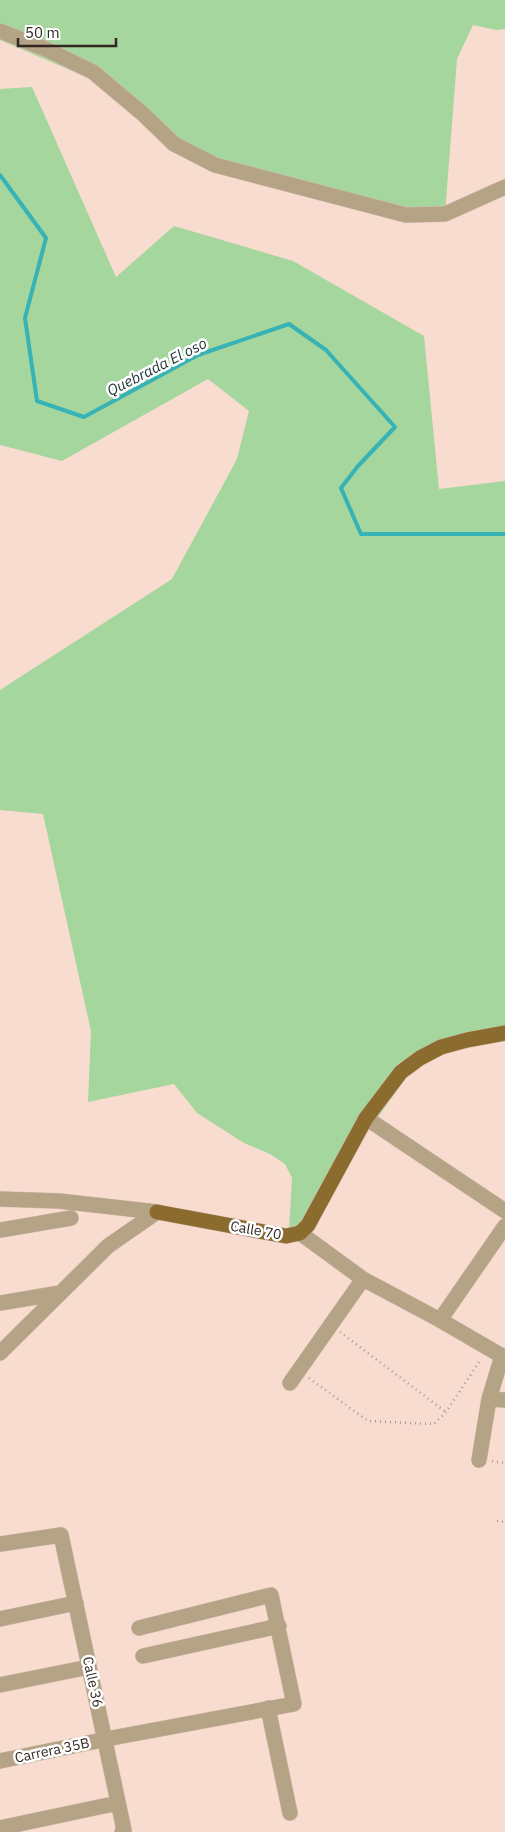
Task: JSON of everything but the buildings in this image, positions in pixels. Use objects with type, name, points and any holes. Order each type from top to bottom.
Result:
[{"type":"main road","name":"Calle 70","points":[[156,1212],[286,1236],[300,1233],[308,1225],[366,1118],[402,1072],[420,1058],[441,1047],[505,1034]]},
{"type":"street","points":[[0,31],[48,50],[93,72],[143,114],[174,144],[215,165],[406,215],[444,214],[505,187]]},
{"type":"street","points":[[366,1118],[505,1211]]},
{"type":"street","name":"Calle 70","points":[[0,1200],[59,1201],[156,1212]]},
{"type":"street","points":[[0,1353],[108,1246],[156,1212]]},
{"type":"street","points":[[0,1230],[71,1218]]},
{"type":"street","points":[[440,1320],[505,1226]]},
{"type":"street","points":[[300,1233],[363,1279],[502,1356],[489,1399],[479,1460]]},
{"type":"street","points":[[295,1377],[363,1279]]},
{"type":"street","points":[[0,1303],[60,1293]]},
{"type":"street","points":[[489,1399],[505,1400]]},
{"type":"street","name":"Calle 36","points":[[0,1544],[61,1535],[90,1667],[111,1738],[123,1831]]},
{"type":"street","points":[[139,1628],[272,1595],[279,1626],[143,1656]]},
{"type":"street","points":[[0,1619],[76,1603]]},
{"type":"street","name":"Carrera 35B","points":[[0,1761],[294,1704],[279,1626]]},
{"type":"street","points":[[0,1685],[90,1667]]},
{"type":"street","points":[[268,1708],[290,1813]]},
{"type":"street","points":[[0,1828],[118,1803]]},
{"type":"path","points":[[331,1326],[446,1412]]},
{"type":"path","points":[[295,1377],[368,1421],[434,1424],[446,1412],[488,1347]]},
{"type":"path","points":[[497,1521],[505,1522]]},
{"type":"green space","points":[[0,0],[505,0],[505,29],[496,30],[473,25],[457,59],[445,214],[373,205],[278,182],[174,144],[112,88],[0,40]]},
{"type":"green space","points":[[32,87],[116,277],[174,226],[293,261],[424,336],[439,489],[505,481],[505,1033],[420,1058],[330,1185],[308,1225],[289,1231],[292,1178],[285,1164],[270,1154],[244,1143],[197,1113],[174,1084],[88,1102],[91,1031],[43,814],[0,810],[0,690],[172,579],[237,459],[249,411],[208,379],[62,461],[0,445],[0,89]]},
{"type":"waterway","name":"Quebrada El oso","points":[[0,175],[46,238],[25,318],[37,401],[84,417],[198,355],[289,324],[326,350],[395,427],[358,466],[341,488],[361,534],[505,534]]}]
